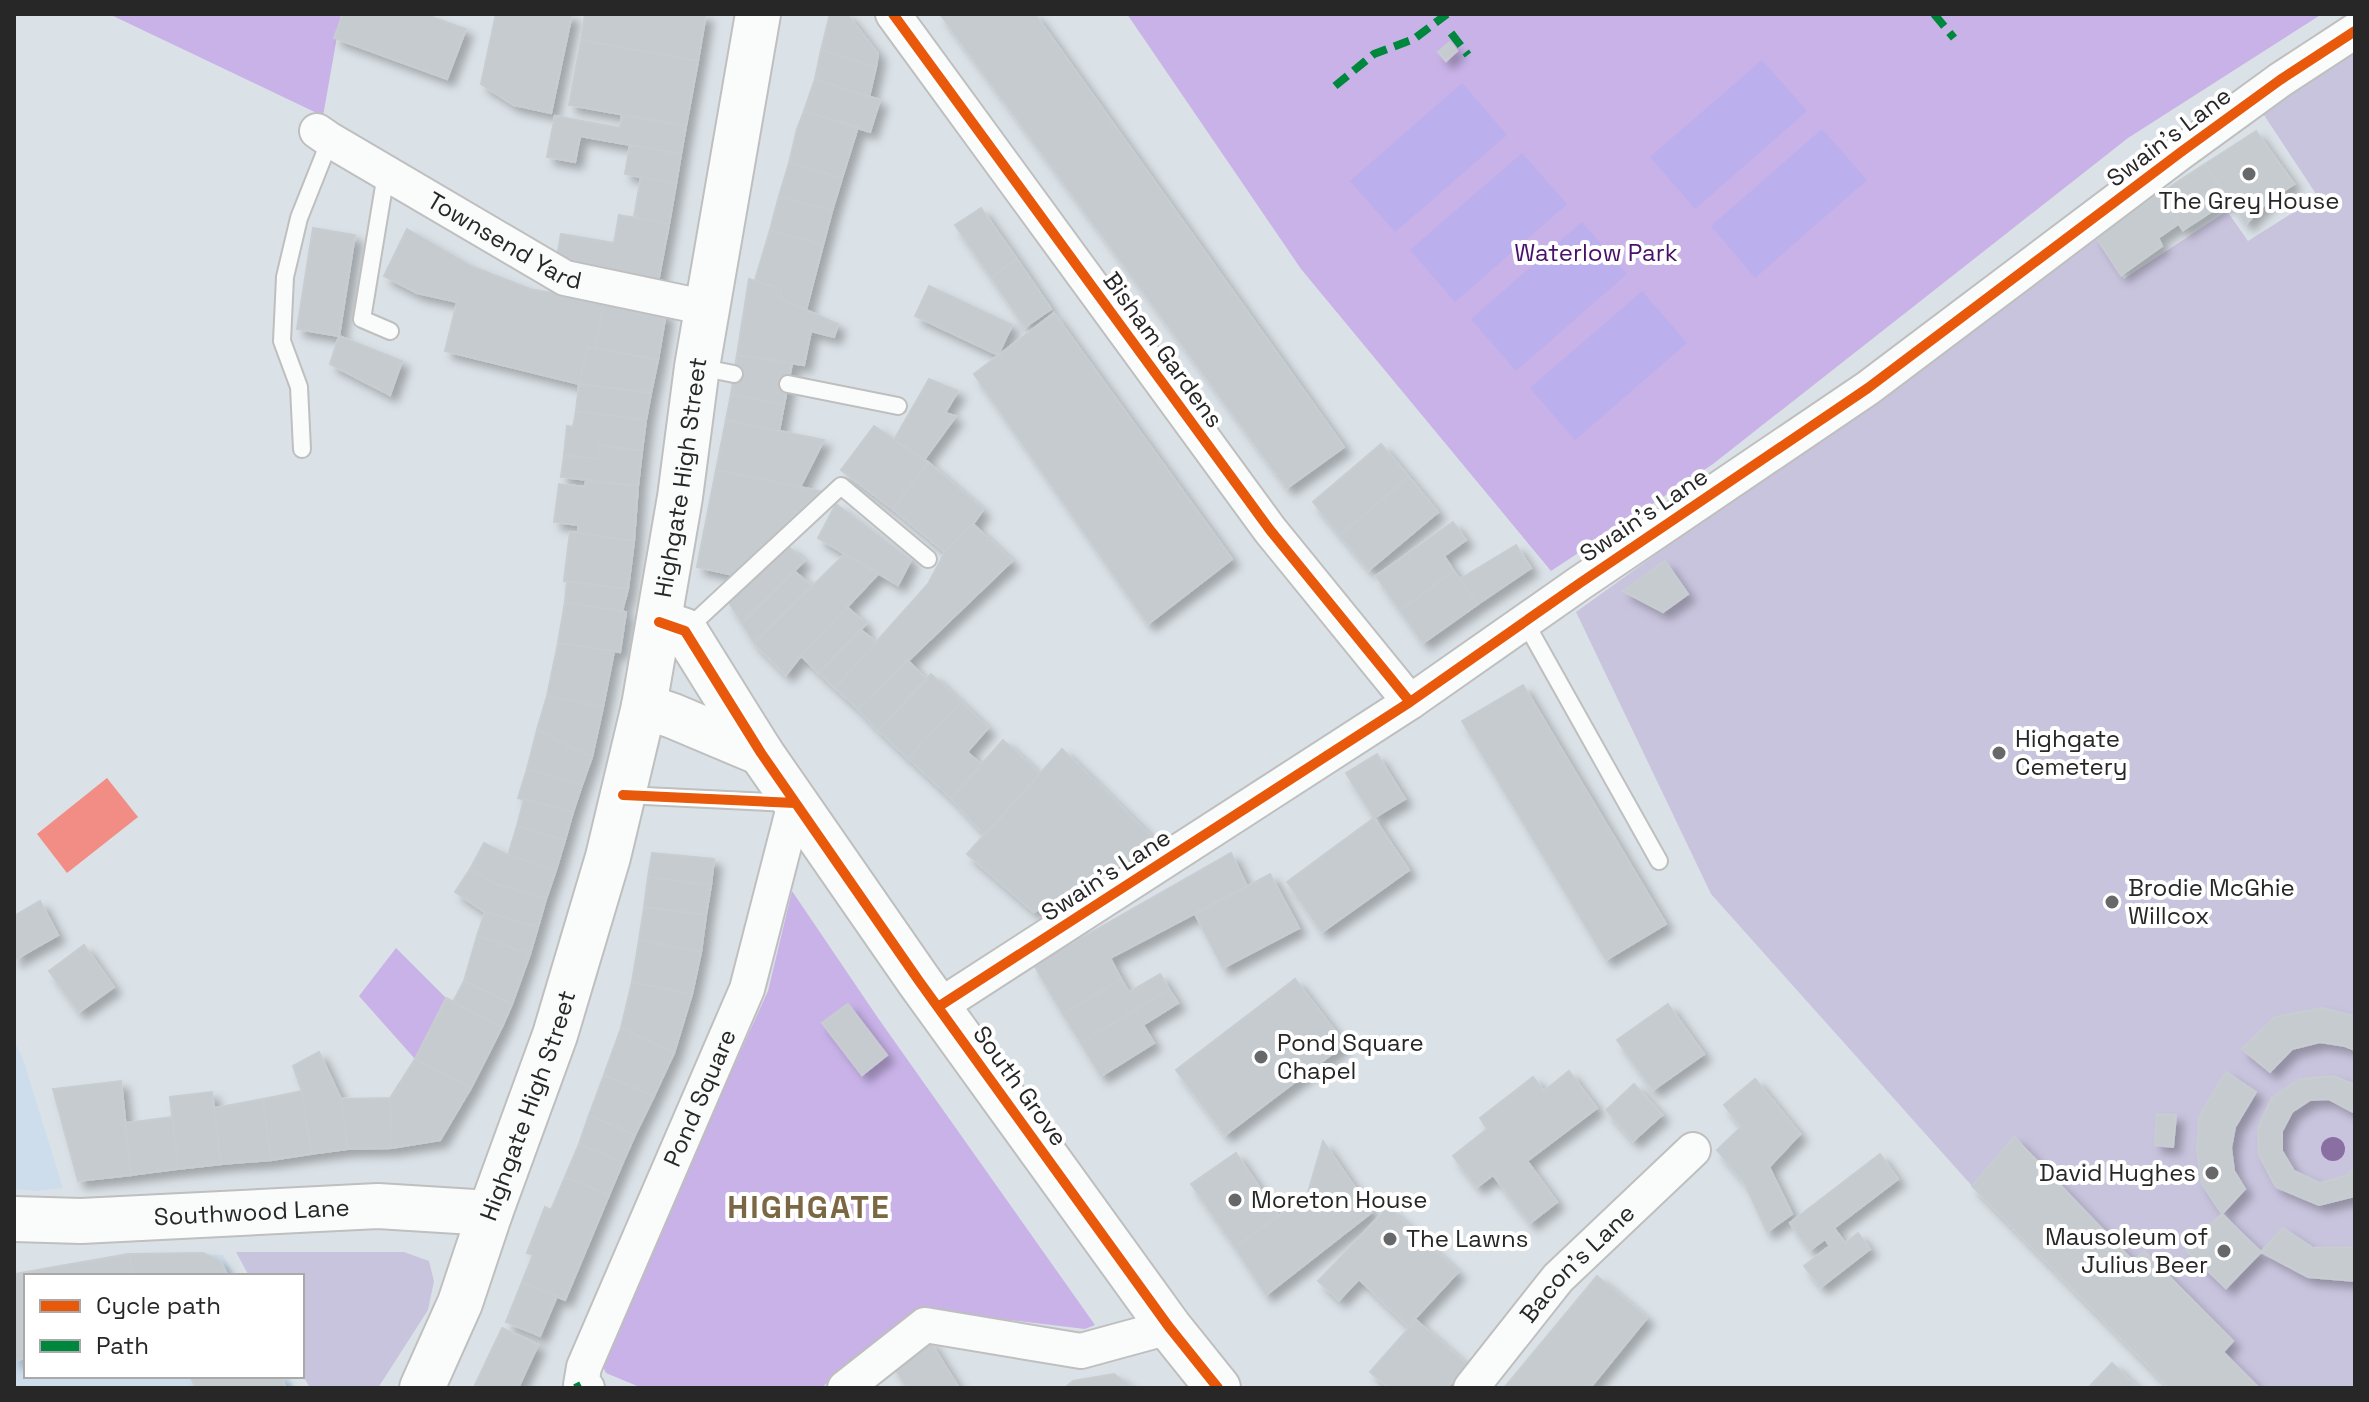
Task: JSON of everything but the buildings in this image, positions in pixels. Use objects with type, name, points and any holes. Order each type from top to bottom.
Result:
[{"type":"main road","name":"Highgate High Street","points":[[422,1388],[460,1303],[565,1006],[608,857],[644,706],[672,627],[680,497],[716,371],[708,308],[758,14]]},
{"type":"main road","name":"South Grove","points":[[672,627],[938,1007],[1169,1327],[1218,1388]]},
{"type":"main road","points":[[644,706],[761,753]]},
{"type":"main road","name":"Southwood Lane","points":[[14,1219],[66,1222],[378,1206],[490,1213]]},
{"type":"street","name":"Bisham Gardens","points":[[893,14],[1270,530],[1410,702]]},
{"type":"street","name":"Swain's Lane","points":[[938,1007],[1410,702],[1868,388],[2181,152],[2280,80],[2355,31]]},
{"type":"street","name":"Townsend Yard","points":[[323,136],[565,278],[708,308]]},
{"type":"street","name":"Pond Square","points":[[581,1387],[584,1367],[747,989],[795,803]]},
{"type":"street","name":"Bacon's Lane","points":[[1471,1388],[1558,1278],[1693,1150]]},
{"type":"street","points":[[845,1388],[925,1325],[1081,1351],[1169,1327]]},
{"type":"lane","points":[[302,449],[299,387],[282,341],[285,277],[323,136]]},
{"type":"lane","points":[[386,174],[362,319],[390,331]]},
{"type":"lane","points":[[788,384],[898,406]]},
{"type":"lane","points":[[672,627],[841,486],[928,559]]},
{"type":"lane","points":[[1525,622],[1659,861]]},
{"type":"lane","points":[[623,795],[795,803]]},
{"type":"shaded area","name":"Highgate Cemetery","points":[[2355,53],[2355,1388],[2170,1388],[1972,1186],[1711,894],[1576,612],[2096,237],[2124,279],[2227,211],[2248,241],[2318,197],[2262,112]]},
{"type":"shaded area","points":[[107,778],[138,817],[67,873],[37,834]]},
{"type":"shaded area","points":[[14,1040],[23,1059],[63,1188],[36,1191],[14,1189]]},
{"type":"shaded area","points":[[236,1252],[404,1252],[429,1261],[434,1281],[428,1310],[378,1388],[310,1388],[304,1378],[304,1274],[248,1274]]},
{"type":"shaded area","points":[[223,1255],[234,1274],[36,1274],[132,1257]]},
{"type":"shaded area","points":[[24,1276],[24,1378],[289,1378],[295,1388],[14,1388],[14,1278]]},
{"type":"green space","points":[[109,14],[341,14],[323,116]]},
{"type":"green space","name":"Waterlow Park","points":[[1127,14],[2322,14],[2128,138],[1713,464],[1551,571],[1301,269]]},
{"type":"green space","points":[[1762,60],[1807,111],[1695,209],[1650,157]]},
{"type":"green space","points":[[1462,83],[1507,135],[1395,232],[1350,181]]},
{"type":"green space","points":[[1822,129],[1867,180],[1755,278],[1711,226]]},
{"type":"green space","points":[[1522,153],[1567,204],[1455,302],[1410,250]]},
{"type":"green space","points":[[1582,222],[1627,274],[1516,371],[1471,319]]},
{"type":"green space","points":[[1642,291],[1687,343],[1575,440],[1530,388]]},
{"type":"green space","points":[[792,891],[1095,1325],[1085,1329],[919,1309],[821,1388],[642,1388],[606,1373],[600,1361],[768,991]]},
{"type":"green space","points":[[396,948],[446,998],[415,1059],[359,996]]},
{"type":"marked path","points":[[1335,86],[1374,54],[1414,39],[1447,14]]},
{"type":"marked path","points":[[1934,14],[1954,38]]},
{"type":"marked path","points":[[1451,33],[1468,55]]},
{"type":"marked path","points":[[575,1388],[581,1385]]},
{"type":"cycle path","points":[[893,14],[1270,530],[1410,702]]},
{"type":"cycle path","points":[[938,1007],[1410,702],[1868,388],[2181,152],[2280,80],[2355,31]]},
{"type":"cycle path","points":[[659,622],[685,631],[761,753],[919,981],[1169,1327],[1218,1388]]},
{"type":"cycle path","points":[[623,795],[795,803]]},
{"type":"place","name":"The Grey House","points":[[2249,174]]},
{"type":"place","name":"Highgate Cemetery","points":[[1999,753]]},
{"type":"place","name":"Brodie McGhie Willcox","points":[[2112,902]]},
{"type":"place","name":"Pond Square Chapel","points":[[1261,1057]]},
{"type":"place","name":"David Hughes","points":[[2212,1173]]},
{"type":"place","name":"Moreton House","points":[[1235,1200]]},
{"type":"place","name":"The Lawns","points":[[1390,1239]]},
{"type":"place","name":"Mausoleum of Julius Beer","points":[[2224,1251]]},
{"type":"district","name":"HIGHGATE","points":[[809,1207]]}]
